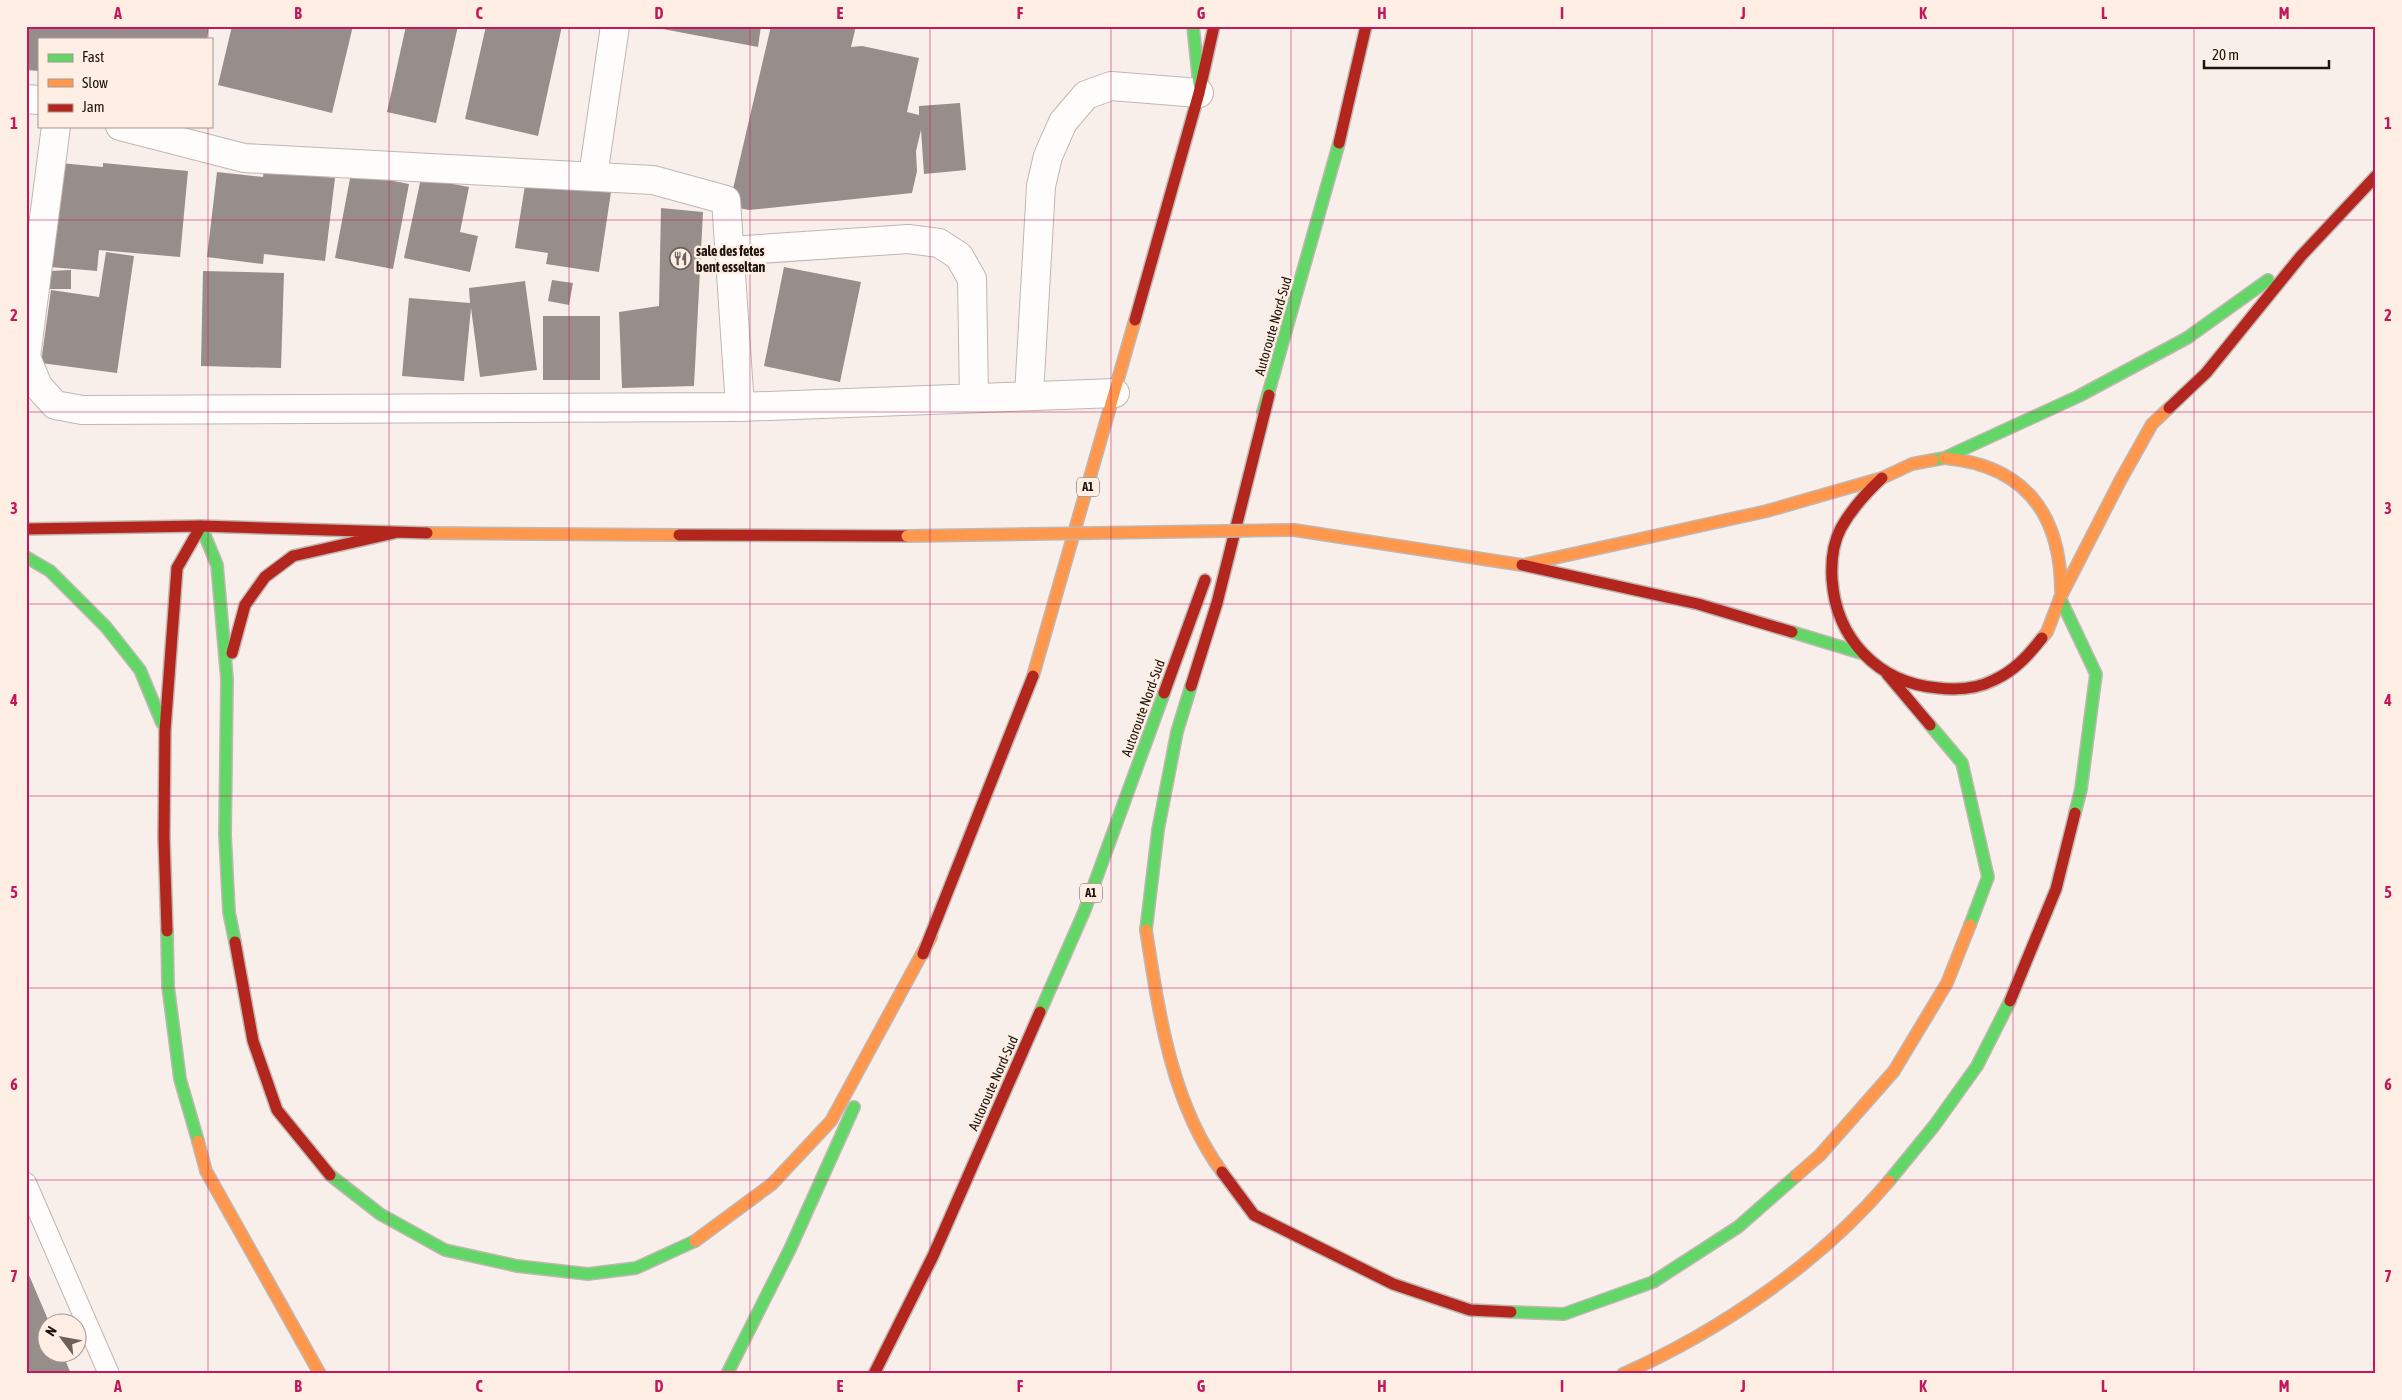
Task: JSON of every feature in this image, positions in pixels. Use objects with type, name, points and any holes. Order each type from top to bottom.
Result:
[{"type":"main road","points":[[1193,26],[1199,93]]},
{"type":"main road","name":"A1","points":[[727,1374],[790,1249],[931,937],[1035,670],[1199,93],[1214,26]]},
{"type":"main road","name":"Autoroute Nord-Sud","points":[[1218,543],[1269,395],[1344,123],[1366,26]]},
{"type":"main road","points":[[1887,674],[1921,687],[1958,690],[1993,681],[2024,660],[2047,632],[2060,598],[2120,481],[2152,424],[2206,374],[2301,256],[2376,176]]},
{"type":"main road","points":[[1523,565],[1767,511],[1882,478],[1912,464],[1944,458],[2079,396],[2187,338],[2301,256]]},
{"type":"main road","points":[[1269,395],[1217,603],[1177,732],[1158,830],[1145,926],[1158,1005],[1178,1088],[1207,1151],[1254,1215],[1393,1284],[1470,1310],[1564,1314],[1653,1282],[1738,1227],[1813,1162],[1894,1071],[1947,983],[1988,877],[1962,763],[1887,674],[1862,653],[1843,626],[1833,594],[1832,561],[1840,529],[1858,501],[1882,478]]},
{"type":"main road","points":[[1623,1374],[1666,1354],[1729,1318],[1807,1261],[1876,1196],[1934,1126],[1977,1066],[2016,988],[2056,889],[2081,789],[2096,674],[2060,598],[2062,569],[2057,539],[2045,512],[2026,489],[2002,472],[1974,461],[1944,458]]},
{"type":"main road","points":[[200,526],[217,565],[227,679],[225,835],[229,912],[253,1041],[277,1110],[327,1172],[380,1214],[445,1250],[517,1266],[588,1274],[636,1268],[698,1240],[772,1184],[831,1121],[931,937]]},
{"type":"main road","points":[[26,529],[200,526],[394,533],[907,536],[1294,530],[1523,565],[1698,604],[1862,653]]},
{"type":"main road","points":[[200,526],[177,568],[165,730],[164,838],[168,986],[180,1079],[206,1171],[320,1374]]},
{"type":"main road","points":[[227,679],[230,656],[245,605],[265,577],[293,556],[394,533]]},
{"type":"main road","points":[[26,557],[50,571],[106,627],[140,670],[165,730]]},
{"type":"main road","name":"Autoroute Nord-Sud","points":[[874,1374],[933,1256],[1084,912],[1208,570]]},
{"type":"street","points":[[593,176],[615,26]]},
{"type":"street","points":[[1029,396],[1041,186],[1048,156],[1064,122],[1086,95],[1111,86],[1199,93]]},
{"type":"street","points":[[56,128],[26,358],[38,386],[55,405],[82,410],[182,412],[740,407],[1115,392]]},
{"type":"street","points":[[128,128],[244,158],[653,180],[726,200],[740,407]]},
{"type":"street","points":[[730,251],[908,239],[939,243],[959,256],[972,279],[974,398]]},
{"type":"lane","points":[[26,1183],[110,1374]]},
{"type":"building","points":[[26,26],[209,26],[207,38],[38,38],[38,71],[26,70]]},
{"type":"building","points":[[232,26],[263,26],[273,29],[274,26],[353,26],[332,113],[218,85]]},
{"type":"building","points":[[406,26],[458,26],[436,123],[387,112]]},
{"type":"building","points":[[486,26],[562,26],[538,136],[465,119]]},
{"type":"building","points":[[647,26],[761,26],[758,47]]},
{"type":"building","points":[[771,26],[856,26],[851,47],[862,46],[919,58],[907,112],[919,115],[919,106],[960,103],[966,170],[924,174],[921,130],[916,151],[917,171],[912,193],[749,210],[729,206]]},
{"type":"building","points":[[60,163],[103,167],[103,163],[188,171],[180,257],[99,250],[97,271],[50,267]]},
{"type":"building","points":[[264,170],[335,178],[325,261],[264,254],[263,264],[207,257],[217,172],[263,177]]},
{"type":"building","points":[[351,173],[409,184],[393,269],[335,258]]},
{"type":"building","points":[[421,178],[469,187],[460,232],[478,236],[470,272],[404,258]]},
{"type":"building","points":[[526,179],[611,192],[599,272],[546,264],[548,253],[515,248]]},
{"type":"building","name":"sale des fetes bent esseltan","points":[[661,208],[703,212],[694,386],[622,388],[619,312],[659,306]]},
{"type":"building","points":[[106,252],[134,256],[117,373],[41,363],[51,290],[99,297]]},
{"type":"building","points":[[784,267],[861,282],[840,382],[764,366]]},
{"type":"building","points":[[71,270],[71,289],[50,289],[50,271]]},
{"type":"building","points":[[203,271],[284,273],[281,368],[201,366]]},
{"type":"building","points":[[552,280],[573,283],[569,305],[548,301]]},
{"type":"building","points":[[525,281],[537,370],[480,377],[471,308],[464,381],[402,376],[409,298],[470,303],[469,288]]},
{"type":"building","points":[[543,316],[600,316],[600,380],[543,380]]},
{"type":"building","points":[[26,1268],[45,1312],[38,1312],[38,1362],[66,1362],[71,1374],[26,1374]]},
{"type":"traffic: fast","points":[[1193,26],[1199,84]]},
{"type":"traffic: fast","points":[[1263,412],[1339,143]]},
{"type":"traffic: fast","points":[[1933,460],[1944,458],[2079,396],[2187,338],[2268,280]]},
{"type":"traffic: fast","points":[[201,526],[217,565],[227,679],[225,835],[229,912],[235,942]]},
{"type":"traffic: fast","points":[[26,557],[50,571],[106,627],[140,670],[162,723]]},
{"type":"traffic: fast","points":[[2060,598],[2096,674],[2081,789],[2075,813]]},
{"type":"traffic: fast","points":[[1792,632],[1861,653]]},
{"type":"traffic: fast","points":[[1146,930],[1158,830],[1177,732],[1191,686]]},
{"type":"traffic: fast","points":[[1040,1012],[1084,912],[1164,693]]},
{"type":"traffic: fast","points":[[1930,725],[1962,763],[1988,877],[1970,925]]},
{"type":"traffic: fast","points":[[167,931],[168,986],[180,1079],[198,1141]]},
{"type":"traffic: fast","points":[[1889,1181],[1934,1126],[1977,1066],[2010,1001]]},
{"type":"traffic: fast","points":[[727,1374],[790,1249],[854,1107]]},
{"type":"traffic: fast","points":[[330,1175],[380,1214],[445,1250],[517,1266],[588,1274],[636,1268],[695,1241]]},
{"type":"traffic: fast","points":[[1511,1312],[1564,1314],[1653,1282],[1738,1227],[1796,1176]]},
{"type":"traffic: slow","points":[[1033,676],[1135,320]]},
{"type":"traffic: slow","points":[[2042,638],[2047,632],[2060,598],[2120,481],[2152,424],[2169,408]]},
{"type":"traffic: slow","points":[[1944,458],[1972,463],[1996,471],[2016,483],[2032,498],[2045,517],[2054,539],[2059,564],[2061,592]]},
{"type":"traffic: slow","points":[[1523,565],[1767,511],[1882,478],[1912,464],[1933,460]]},
{"type":"traffic: slow","points":[[1294,530],[1522,565]]},
{"type":"traffic: slow","points":[[907,536],[1294,530]]},
{"type":"traffic: slow","points":[[427,533],[679,535]]},
{"type":"traffic: slow","points":[[1796,1176],[1820,1155],[1894,1071],[1947,983],[1970,925]]},
{"type":"traffic: slow","points":[[1146,930],[1162,1025],[1179,1087],[1190,1117],[1222,1172]]},
{"type":"traffic: slow","points":[[695,1241],[772,1184],[831,1121],[931,937]]},
{"type":"traffic: slow","points":[[198,1141],[206,1171],[320,1374]]},
{"type":"traffic: slow","points":[[1623,1374],[1696,1337],[1767,1292],[1832,1239],[1862,1211],[1889,1181]]},
{"type":"traffic: jam","points":[[1135,320],[1199,93],[1214,26]]},
{"type":"traffic: jam","points":[[1339,143],[1366,26]]},
{"type":"traffic: jam","points":[[2169,408],[2206,373],[2301,256],[2376,176]]},
{"type":"traffic: jam","points":[[1191,686],[1217,603],[1269,395]]},
{"type":"traffic: jam","points":[[1882,478],[1870,489],[1845,521],[1836,540],[1832,559],[1835,601],[1851,639],[1864,654],[1879,667],[1897,677],[1916,684],[1945,689],[1959,689],[1987,683],[2008,672],[2026,657],[2042,638]]},
{"type":"traffic: jam","points":[[26,529],[201,526],[427,533]]},
{"type":"traffic: jam","points":[[167,931],[164,838],[165,730],[177,568],[201,526]]},
{"type":"traffic: jam","points":[[232,653],[245,605],[265,577],[293,556],[394,533]]},
{"type":"traffic: jam","points":[[679,535],[907,536]]},
{"type":"traffic: jam","points":[[1522,565],[1698,604],[1792,632]]},
{"type":"traffic: jam","points":[[1164,693],[1205,580]]},
{"type":"traffic: jam","points":[[1887,674],[1930,725]]},
{"type":"traffic: jam","points":[[923,954],[1033,676]]},
{"type":"traffic: jam","points":[[2010,1001],[2056,889],[2075,813]]},
{"type":"traffic: jam","points":[[235,942],[253,1041],[277,1110],[330,1175]]},
{"type":"traffic: jam","points":[[874,1374],[933,1256],[1040,1012]]},
{"type":"traffic: jam","points":[[1222,1172],[1254,1215],[1393,1284],[1470,1310],[1511,1312]]},
{"type":"place","name":"sale des fetes bent esseltan","points":[[680,259]]}]
